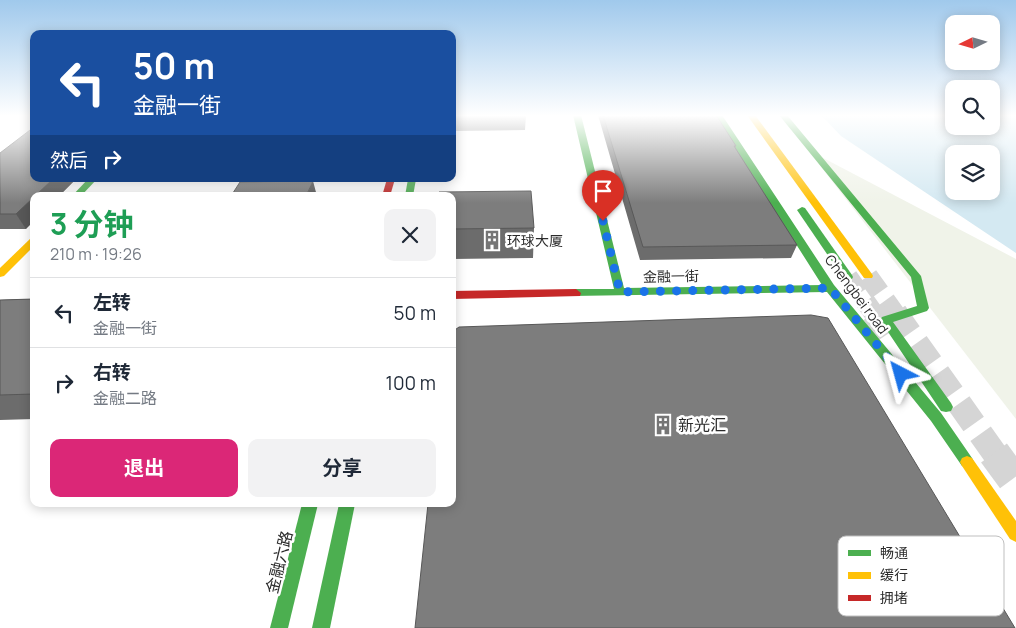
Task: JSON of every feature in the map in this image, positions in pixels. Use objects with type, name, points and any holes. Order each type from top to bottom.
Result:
[{"type":"main road","points":[[584,144],[620,292]]},
{"type":"main road","name":"Chengbei road","points":[[737,144],[830,288],[936,417],[1016,534]]},
{"type":"main road","points":[[773,144],[868,276]]},
{"type":"main road","name":"Chengbei road","points":[[807,144],[916,276],[923,308],[886,320],[954,418]]},
{"type":"main road","points":[[80,192],[91,182]]},
{"type":"main road","points":[[798,204],[848,277]]},
{"type":"main road","points":[[0,274],[30,244]]},
{"type":"main road","name":"金融一街","points":[[456,295],[830,288]]},
{"type":"main road","name":"金融六路","points":[[279,628],[309,507]]},
{"type":"main road","points":[[322,628],[346,507]]},
{"type":"shaded area","points":[[808,150],[1016,259],[1016,419]]},
{"type":"water","points":[[853,144],[1016,144],[1016,253]]},
{"type":"building","points":[[11,144],[30,144],[30,182],[50,182],[39,192],[30,192],[30,201],[16,214],[0,214],[0,153]]},
{"type":"building","points":[[612,144],[735,144],[736,146],[734,146],[797,245],[643,247]]},
{"type":"building","points":[[240,182],[313,182],[308,192],[234,192]]},
{"type":"building","points":[[531,191],[534,228],[456,229],[456,192],[439,192]]},
{"type":"building","points":[[30,299],[30,394],[0,395],[0,300]]},
{"type":"building","name":"新光汇","points":[[811,315],[828,318],[960,536],[838,536],[838,616],[1004,616],[1004,610],[1015,628],[415,628],[428,507],[456,507],[456,329],[459,327]]},
{"type":"tunnel","points":[[868,276],[896,315]]},
{"type":"tunnel","points":[[848,277],[875,315]]},
{"type":"tunnel","points":[[874,313],[893,341]]},
{"type":"tunnel","points":[[895,313],[995,454]]},
{"type":"tunnel","points":[[994,453],[1016,483]]},
{"type":"traffic: fast","points":[[584,144],[620,292]]},
{"type":"traffic: fast","points":[[737,144],[830,288],[936,417],[967,462]]},
{"type":"traffic: fast","points":[[807,144],[916,276],[923,308],[886,320],[946,407]]},
{"type":"traffic: fast","points":[[80,192],[90,182]]},
{"type":"traffic: fast","points":[[410,192],[411,182]]},
{"type":"traffic: fast","points":[[802,210],[848,277]]},
{"type":"traffic: fast","points":[[576,293],[830,288]]},
{"type":"traffic: fast","points":[[279,628],[309,507]]},
{"type":"traffic: fast","points":[[321,628],[346,507]]},
{"type":"traffic: slow","points":[[772,144],[868,276]]},
{"type":"traffic: slow","points":[[0,274],[30,244]]},
{"type":"traffic: slow","points":[[967,462],[1016,534]]},
{"type":"traffic: jam","points":[[387,192],[390,182]]},
{"type":"traffic: jam","points":[[456,295],[576,293]]},
{"type":"place","name":"环球大厦","points":[[492,240]]},
{"type":"place","name":"新光汇","points":[[663,425]]},
{"type":"route","points":[[603,221],[620,292],[830,288],[901,374]]}]
